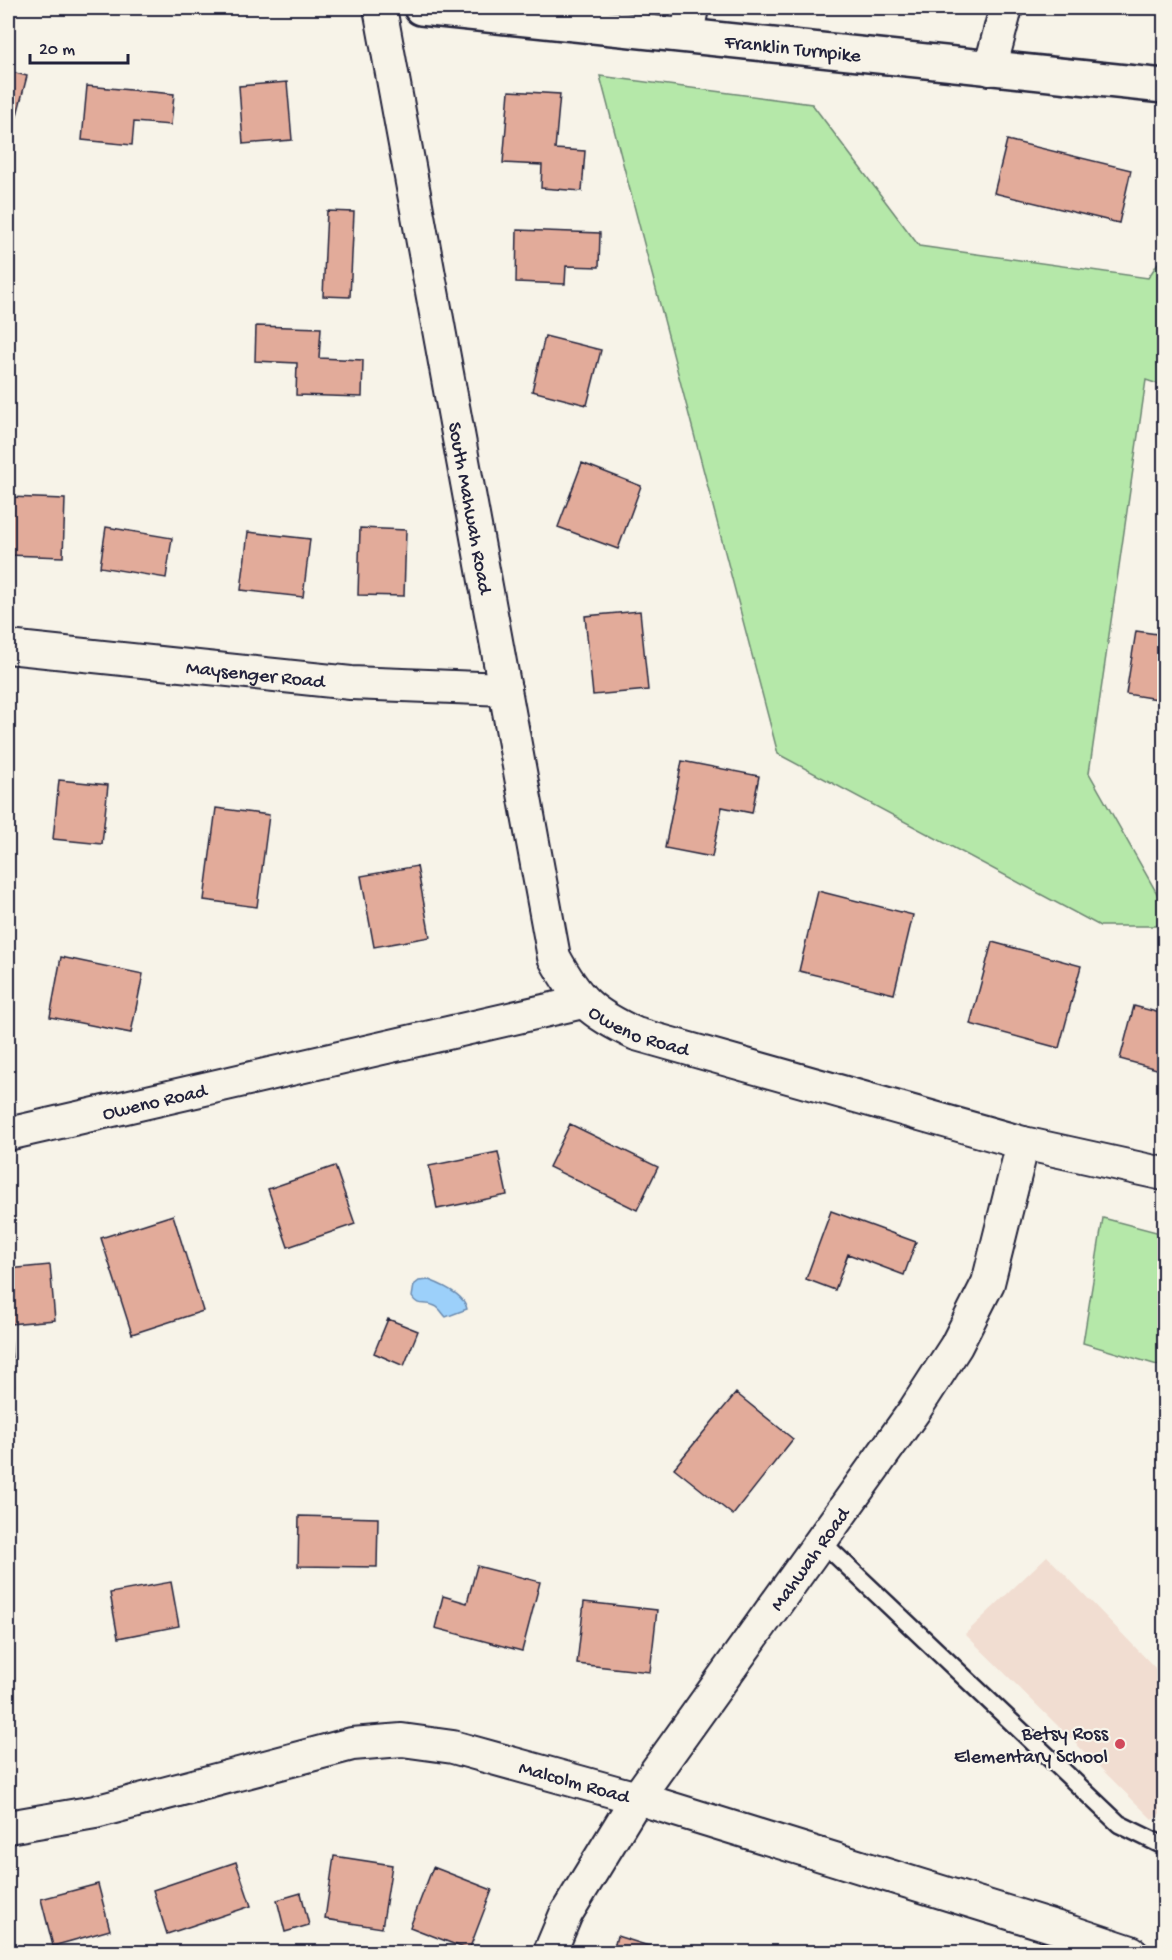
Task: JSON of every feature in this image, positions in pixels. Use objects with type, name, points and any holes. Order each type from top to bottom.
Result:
[{"type":"main road","name":"Franklin Turnpike","points":[[421,8],[689,21],[990,69],[1164,86]]},
{"type":"street","name":"South Mahwah Road","points":[[380,8],[554,957],[570,987],[583,1002]]},
{"type":"street","points":[[990,69],[1006,8]]},
{"type":"street","name":"Maysenger Road","points":[[8,647],[351,683],[505,689]]},
{"type":"street","name":"Oweno Road","points":[[8,1134],[583,1002],[610,1022],[636,1034],[1023,1143],[1164,1174]]},
{"type":"street","name":"Mahwah Road","points":[[550,1953],[566,1914],[638,1798],[915,1411],[956,1346],[988,1283],[1023,1143]]},
{"type":"street","name":"Malcolm Road","points":[[8,1827],[95,1812],[352,1744],[402,1740],[453,1747],[638,1798],[1071,1932],[1131,1953]]},
{"type":"lane","points":[[822,1542],[1119,1824],[1164,1846]]},
{"type":"shaded area","name":"Betsy Ross Elementary School","points":[[1047,1556],[1164,1677],[1164,1810],[1153,1820],[965,1634]]},
{"type":"green space","points":[[600,76],[812,104],[919,246],[1148,278],[1164,254],[1164,386],[1146,380],[1089,773],[1164,906],[1164,926],[1100,926],[778,754]]},
{"type":"green space","points":[[1103,1218],[1164,1234],[1164,1367],[1083,1343]]},
{"type":"water","points":[[429,1280],[458,1295],[467,1309],[446,1317],[435,1306],[414,1300],[412,1297],[414,1285],[419,1281]]},
{"type":"building","points":[[8,71],[27,76],[16,119],[8,117]]},
{"type":"building","points":[[287,82],[292,140],[243,144],[239,86]]},
{"type":"building","points":[[87,86],[174,94],[171,125],[134,122],[132,145],[82,140]]},
{"type":"building","points":[[509,91],[560,94],[555,149],[585,151],[582,191],[541,188],[542,165],[503,163]]},
{"type":"building","points":[[1007,140],[1131,170],[1119,223],[994,193]]},
{"type":"building","points":[[327,211],[354,212],[350,297],[323,296]]},
{"type":"building","points":[[517,230],[600,233],[599,267],[566,266],[565,284],[516,282]]},
{"type":"building","points":[[256,326],[321,328],[319,358],[363,360],[362,397],[296,395],[297,363],[255,361]]},
{"type":"building","points":[[545,336],[601,350],[587,405],[532,391]]},
{"type":"building","points":[[582,463],[641,486],[618,549],[558,527]]},
{"type":"building","points":[[8,497],[65,499],[63,557],[8,555]]},
{"type":"building","points":[[106,527],[172,538],[166,578],[100,567]]},
{"type":"building","points":[[360,528],[406,530],[404,596],[358,595]]},
{"type":"building","points":[[248,532],[310,539],[303,597],[241,590]]},
{"type":"building","points":[[640,611],[648,690],[593,695],[585,616]]},
{"type":"building","points":[[1136,631],[1164,635],[1164,700],[1126,694]]},
{"type":"building","points":[[682,761],[759,776],[752,813],[722,807],[712,857],[665,848]]},
{"type":"building","points":[[59,780],[108,785],[102,844],[53,839]]},
{"type":"building","points":[[216,808],[269,815],[257,907],[204,900]]},
{"type":"building","points":[[417,866],[430,937],[374,947],[361,876]]},
{"type":"building","points":[[818,891],[913,915],[894,994],[799,971]]},
{"type":"building","points":[[992,942],[1081,966],[1059,1048],[970,1024]]},
{"type":"building","points":[[61,957],[143,974],[131,1033],[50,1017]]},
{"type":"building","points":[[1134,1006],[1164,1014],[1164,1071],[1120,1059]]},
{"type":"building","points":[[570,1124],[658,1167],[637,1210],[549,1167]]},
{"type":"building","points":[[498,1152],[507,1195],[437,1209],[429,1166]]},
{"type":"building","points":[[335,1166],[355,1224],[288,1247],[268,1189]]},
{"type":"building","points":[[831,1211],[916,1242],[904,1275],[848,1254],[835,1290],[806,1279]]},
{"type":"building","points":[[173,1215],[203,1311],[132,1334],[101,1238]]},
{"type":"building","points":[[50,1265],[55,1320],[9,1324],[14,1386],[8,1387],[8,1269]]},
{"type":"building","points":[[388,1319],[418,1331],[404,1366],[374,1353]]},
{"type":"building","points":[[736,1393],[793,1439],[733,1515],[674,1468]]},
{"type":"building","points":[[299,1516],[378,1518],[377,1567],[298,1566]]},
{"type":"building","points":[[477,1566],[540,1582],[522,1651],[435,1628],[443,1596],[467,1603]]},
{"type":"building","points":[[171,1582],[179,1626],[118,1638],[110,1593]]},
{"type":"building","points":[[584,1602],[657,1610],[650,1672],[577,1664]]},
{"type":"building","points":[[8,1722],[11,1743],[8,1744]]},
{"type":"building","points":[[334,1856],[392,1865],[382,1928],[325,1919]]},
{"type":"building","points":[[236,1862],[251,1906],[167,1934],[153,1890]]},
{"type":"building","points":[[433,1867],[492,1890],[469,1950],[410,1927]]},
{"type":"building","points":[[98,1884],[110,1930],[53,1946],[41,1899]]},
{"type":"building","points":[[301,1893],[309,1925],[285,1932],[277,1900]]},
{"type":"building","points":[[617,1936],[665,1951],[613,1952]]},
{"type":"place","name":"Betsy Ross Elementary School","points":[[1120,1744]]}]
